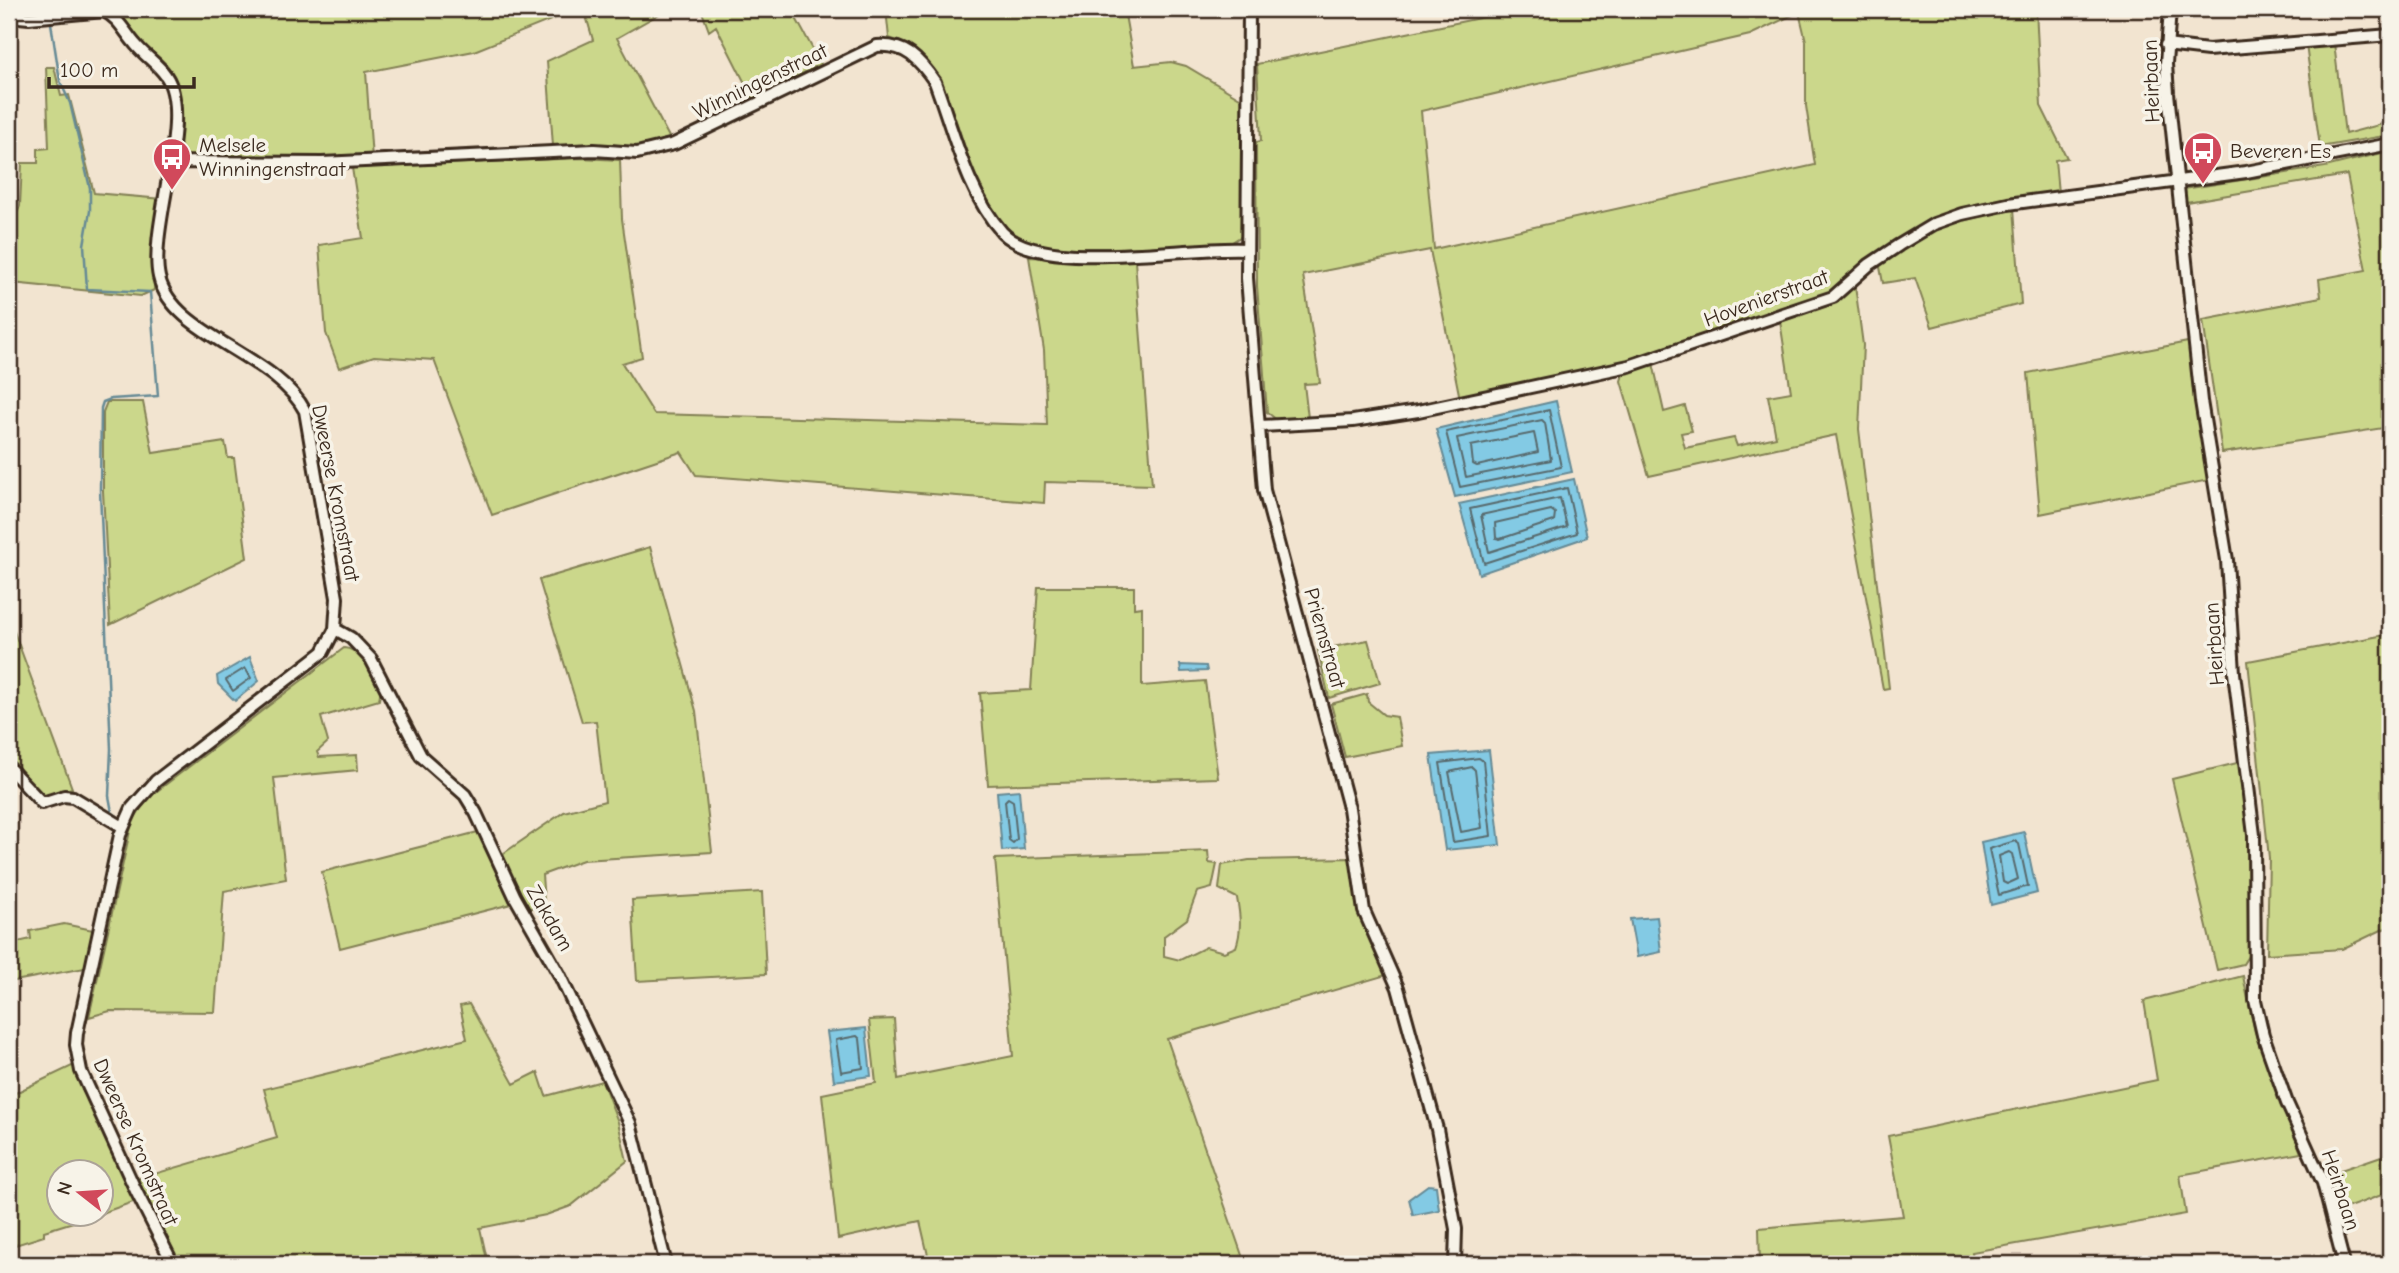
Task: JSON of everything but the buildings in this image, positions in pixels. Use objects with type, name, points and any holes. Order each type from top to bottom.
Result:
[{"type":"street","name":"Dweerse Kromstraat","points":[[9,16],[29,18],[96,9],[113,15],[134,43],[167,77],[173,101],[171,162],[158,260],[162,288],[182,313],[289,386],[305,411],[337,598],[335,629],[331,641],[314,659],[156,781],[139,797],[123,827],[77,1033],[77,1057],[130,1179],[173,1264]]},
{"type":"street","name":"Priemstraat","points":[[1249,9],[1249,228],[1246,250],[1250,334],[1264,490],[1349,808],[1364,911],[1398,988],[1437,1129],[1457,1229],[1455,1264]]},
{"type":"street","name":"Heirbaan","points":[[2170,9],[2166,45],[2168,93],[2201,401],[2227,560],[2234,673],[2254,835],[2255,1000],[2263,1035],[2287,1103],[2323,1183],[2344,1264]]},
{"type":"street","points":[[2166,45],[2208,50],[2390,35]]},
{"type":"street","name":"Winningenstraat","points":[[171,162],[321,163],[594,150],[651,151],[674,144],[877,46],[890,45],[912,53],[935,82],[977,192],[1004,234],[1022,246],[1042,252],[1093,254],[1150,254],[1228,247],[1246,250]]},
{"type":"street","name":"Hovenierstraat","points":[[1260,426],[1325,424],[1405,414],[1611,371],[1833,297],[1869,265],[1899,245],[1934,224],[1962,214],[2008,204],[2246,172],[2390,144]]},
{"type":"street","name":"Zakdam","points":[[335,629],[351,638],[371,659],[421,757],[465,795],[476,813],[515,897],[559,974],[630,1123],[666,1264]]},
{"type":"street","points":[[9,768],[42,803],[64,796],[73,797],[123,827]]},
{"type":"green space","points":[[131,9],[578,9],[474,51],[366,72],[372,159],[186,157],[180,142],[178,87],[165,63],[141,42],[121,14]]},
{"type":"green space","points":[[584,9],[668,9],[617,38],[670,139],[642,148],[610,144],[553,146],[547,61],[593,40]]},
{"type":"green space","points":[[701,9],[791,9],[821,64],[753,99],[716,26],[709,31]]},
{"type":"green space","points":[[886,9],[1124,9],[1134,66],[1171,62],[1186,66],[1245,101],[1243,235],[1232,242],[1048,248],[1035,246],[1008,232],[989,208],[975,177],[952,109],[937,78],[917,53],[889,38]]},
{"type":"green space","points":[[1523,9],[2036,9],[2041,106],[2067,158],[2055,160],[2058,193],[1949,213],[1921,227],[1820,298],[1630,361],[1460,399],[1430,250],[1303,275],[1320,383],[1304,384],[1308,418],[1278,421],[1267,412],[1257,286],[1256,142],[1261,141],[1257,64]],"holes":[[[1799,12],[1806,41],[1806,106],[1815,165],[1434,249],[1421,111],[1750,35]]]},
{"type":"green space","points":[[2334,43],[2345,134],[2390,122],[2390,135],[2320,147],[2306,45]]},
{"type":"green space","points":[[46,67],[54,67],[61,96],[69,95],[94,193],[162,199],[154,256],[154,290],[141,296],[12,283],[14,220],[20,206],[22,163],[38,163],[38,149],[49,148]]},
{"type":"green space","points":[[2390,151],[2390,427],[2222,453],[2203,320],[2321,297],[2319,279],[2366,270],[2347,175],[2186,202],[2184,189],[2325,167]]},
{"type":"green space","points":[[581,158],[620,160],[622,219],[642,357],[622,363],[654,414],[1047,425],[1044,350],[1029,257],[1135,261],[1152,485],[1045,482],[1044,503],[696,475],[681,452],[492,515],[434,360],[374,356],[339,368],[326,333],[319,245],[363,238],[352,168]]},
{"type":"green space","points":[[2014,208],[2021,304],[1932,327],[1915,278],[1883,283],[1879,262],[1936,228]]},
{"type":"green space","points":[[1855,285],[1863,345],[1859,429],[1889,688],[1883,689],[1836,435],[1649,476],[1621,381],[1623,374],[1653,363],[1664,412],[1685,406],[1692,431],[1681,433],[1685,448],[1734,438],[1737,446],[1776,437],[1768,396],[1791,392],[1780,321],[1825,305]]},
{"type":"green space","points":[[2193,341],[2209,480],[2040,514],[2028,373]]},
{"type":"green space","points":[[107,402],[143,402],[153,453],[225,442],[228,458],[234,458],[247,558],[110,625],[103,491],[103,412]]},
{"type":"green space","points":[[650,547],[696,711],[712,852],[583,860],[542,875],[544,902],[529,909],[501,855],[564,812],[605,801],[596,721],[582,722],[539,580]]},
{"type":"green space","points":[[1038,587],[1134,587],[1134,608],[1142,607],[1142,686],[1205,681],[1218,778],[988,785],[980,693],[1031,690]]},
{"type":"green space","points":[[9,618],[72,788],[43,797],[9,756]]},
{"type":"green space","points":[[2390,634],[2390,926],[2342,949],[2267,954],[2269,858],[2248,661]]},
{"type":"green space","points":[[1368,640],[1380,683],[1329,698],[1318,650]]},
{"type":"green space","points":[[344,648],[356,653],[366,663],[381,688],[379,700],[321,717],[328,742],[317,752],[319,757],[357,755],[358,770],[274,778],[286,879],[224,891],[215,1012],[110,1011],[89,1017],[132,822],[148,798]]},
{"type":"green space","points":[[1367,694],[1368,702],[1384,715],[1397,717],[1402,746],[1345,757],[1331,704]]},
{"type":"green space","points":[[2245,761],[2250,806],[2253,948],[2243,964],[2217,970],[2172,779]]},
{"type":"green space","points":[[478,832],[511,904],[340,948],[322,872]]},
{"type":"green space","points":[[1208,851],[1209,863],[1217,864],[1212,888],[1197,892],[1187,919],[1164,936],[1164,956],[1180,960],[1206,947],[1224,952],[1236,947],[1240,922],[1237,898],[1219,889],[1222,865],[1249,860],[1353,858],[1361,917],[1390,974],[1167,1039],[1245,1264],[930,1264],[920,1221],[838,1239],[822,1094],[876,1083],[869,1020],[894,1019],[898,1079],[1013,1056],[995,859]]},
{"type":"green space","points":[[762,892],[766,974],[637,981],[632,900]]},
{"type":"green space","points":[[64,924],[93,930],[85,968],[9,982],[9,944],[31,939],[30,931]]},
{"type":"green space","points":[[2243,976],[2255,1032],[2301,1153],[2180,1175],[2186,1214],[1972,1252],[1974,1264],[1760,1264],[1759,1228],[1903,1216],[1888,1136],[2157,1080],[2144,1001]]},
{"type":"green space","points":[[469,1004],[514,1084],[538,1072],[546,1096],[602,1081],[618,1122],[627,1161],[571,1206],[546,1215],[480,1228],[488,1264],[180,1264],[137,1179],[277,1138],[264,1089],[467,1039],[460,1006]]},
{"type":"green space","points":[[74,1065],[136,1201],[116,1208],[116,1158],[46,1158],[46,1228],[54,1228],[44,1231],[44,1236],[9,1247],[9,1096]]},
{"type":"green space","points":[[2390,1153],[2390,1192],[2341,1210],[2329,1174]]},
{"type":"water","points":[[1556,401],[1572,472],[1455,497],[1436,429]]},
{"type":"water","points":[[1574,479],[1587,537],[1479,574],[1459,504]]},
{"type":"water","points":[[250,657],[259,681],[235,701],[218,684],[217,676]]},
{"type":"water","points":[[1180,665],[1206,666],[1207,671],[1181,672]]},
{"type":"water","points":[[1489,750],[1500,845],[1445,850],[1431,755]]},
{"type":"water","points":[[1019,790],[1024,849],[1002,851],[997,792]]},
{"type":"water","points":[[2024,832],[2037,893],[1991,905],[1981,842]]},
{"type":"water","points":[[1657,917],[1661,952],[1637,957],[1630,919]]},
{"type":"water","points":[[866,1028],[871,1076],[834,1081],[827,1032]]},
{"type":"water","points":[[1428,1185],[1436,1186],[1439,1210],[1413,1215],[1409,1199]]},
{"type":"waterway","points":[[51,23],[60,81],[70,103],[90,188],[90,211],[84,245],[87,289],[150,292],[158,396],[111,399],[103,402],[101,408],[100,490],[111,749],[109,796],[112,812],[117,816]]},
{"type":"place","name":"Beveren Es","points":[[2203,185]]},
{"type":"place","name":"Melsele Winningenstraat","points":[[172,191]]}]
